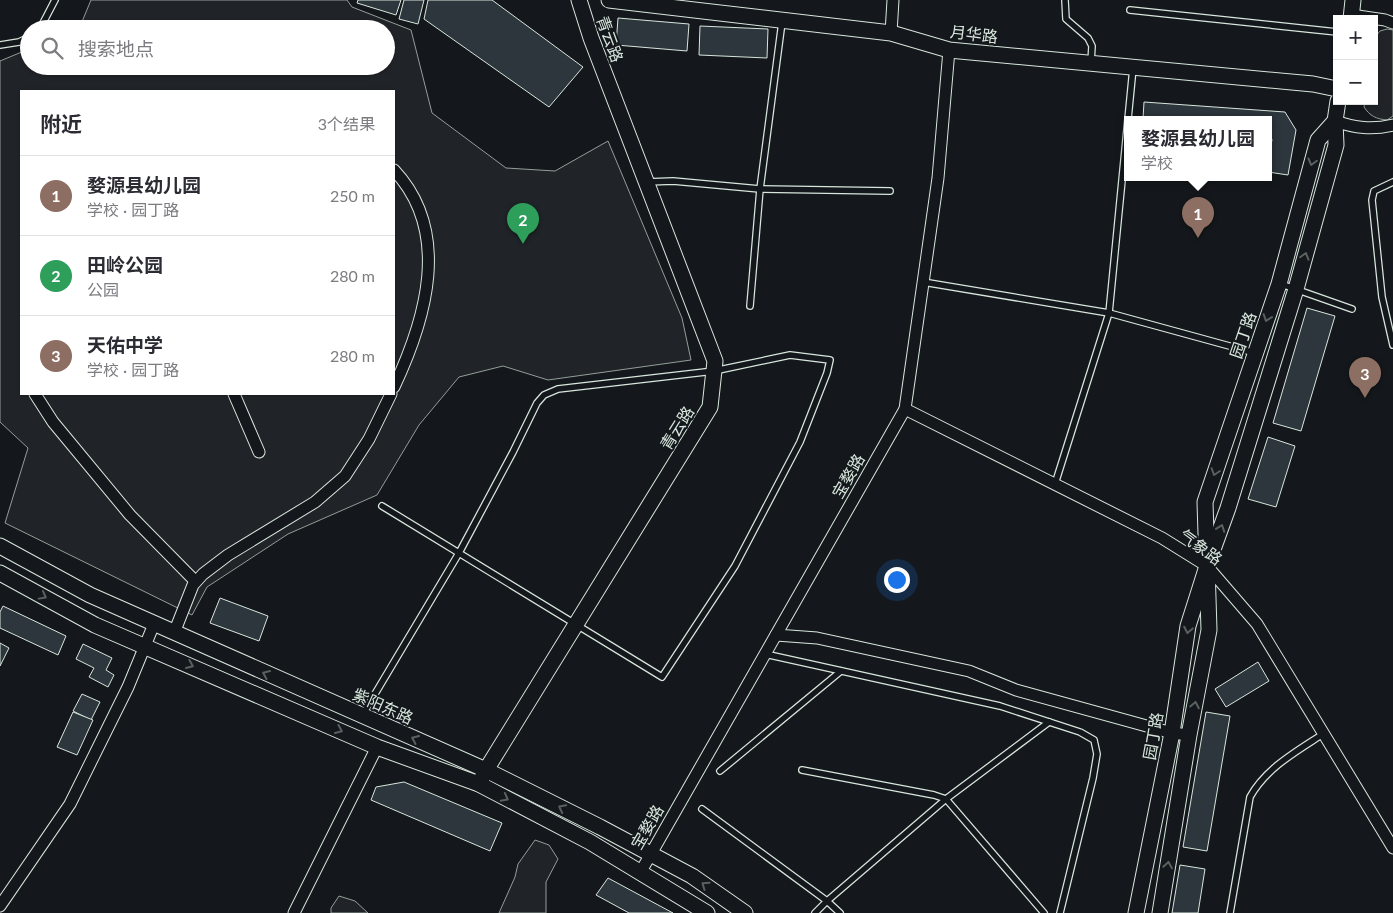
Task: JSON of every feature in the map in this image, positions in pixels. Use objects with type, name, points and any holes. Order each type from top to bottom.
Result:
[{"type":"main road","name":"青云路","points":[[479,784],[710,407],[715,361],[591,38],[579,0]]},
{"type":"main road","name":"月华路","points":[[609,0],[892,33],[949,50],[1313,84],[1333,88]]},
{"type":"main road","name":"园丁路","points":[[1136,913],[1172,733],[1188,626],[1228,508],[1296,289],[1336,146],[1335,120],[1337,105]]},
{"type":"main road","name":"园丁路","points":[[1160,913],[1189,735],[1209,630],[1205,502],[1279,284],[1318,140],[1335,120]]},
{"type":"main road","name":"紫阳东路","points":[[0,546],[90,595],[486,770],[692,876],[745,913]]},
{"type":"main road","points":[[0,573],[95,625],[377,747],[479,784],[590,842],[707,913]]},
{"type":"street","points":[[892,33],[893,0]]},
{"type":"street","points":[[1352,11],[1393,23]]},
{"type":"street","name":"宝婺路","points":[[640,873],[905,409],[938,178],[949,50]]},
{"type":"street","points":[[1335,120],[1349,126],[1365,129],[1393,125]]},
{"type":"street","points":[[395,171],[413,197],[429,245],[428,281],[415,339],[395,385]]},
{"type":"street","points":[[37,395],[52,422],[130,515],[195,581]]},
{"type":"street","points":[[234,395],[259,452]]},
{"type":"street","points":[[174,633],[195,581],[228,555],[315,502],[345,476],[370,439],[391,395]]},
{"type":"street","name":"气象路","points":[[905,409],[1162,538],[1207,566],[1256,624],[1393,848]]},
{"type":"street","points":[[0,906],[70,804],[146,646],[154,624]]},
{"type":"street","points":[[776,635],[817,638],[969,671],[1016,690],[1172,733],[1189,735]]},
{"type":"street","points":[[294,913],[377,747]]},
{"type":"lane","points":[[45,20],[55,0]]},
{"type":"lane","points":[[1065,0],[1066,19],[1088,38],[1092,46],[1091,64]]},
{"type":"lane","points":[[1130,10],[1333,32]]},
{"type":"lane","points":[[750,306],[760,190],[782,20]]},
{"type":"lane","points":[[0,45],[20,42]]},
{"type":"lane","points":[[1128,116],[1133,68]]},
{"type":"lane","points":[[1055,484],[1109,313],[1124,160]]},
{"type":"lane","points":[[646,182],[673,181],[760,190],[890,191]]},
{"type":"lane","points":[[1393,182],[1374,191],[1372,200],[1382,297],[1393,346]]},
{"type":"lane","points":[[923,282],[1109,313],[1255,354]]},
{"type":"lane","points":[[1279,284],[1352,309]]},
{"type":"lane","points":[[362,716],[459,553],[513,452],[536,403],[544,395],[558,389],[714,370],[790,355],[830,360],[800,442],[734,566],[662,677],[576,625],[459,553],[382,506]]},
{"type":"lane","points":[[765,654],[1000,706],[1080,732],[1094,740],[1097,754],[1093,778],[1060,913]]},
{"type":"lane","points":[[720,770],[841,670]]},
{"type":"lane","points":[[815,913],[826,901],[946,799],[1049,722]]},
{"type":"lane","points":[[1230,913],[1250,797],[1255,788],[1284,760],[1324,734]]},
{"type":"lane","points":[[802,770],[934,795],[946,799],[1044,913]]},
{"type":"lane","points":[[702,809],[840,913]]},
{"type":"shaded area","points":[[91,0],[347,0],[352,7],[385,20],[83,20]]},
{"type":"shaded area","points":[[395,24],[411,30],[432,113],[506,168],[555,171],[608,141],[682,318],[691,360],[548,380],[503,366],[459,377],[419,425],[377,495],[288,534],[207,587],[192,615],[5,523],[28,448],[0,422],[0,61],[20,53],[20,75],[395,75]]},
{"type":"shaded area","points":[[1393,30],[1393,116],[1387,120],[1374,116],[1364,107],[1364,105],[1378,105],[1378,33],[1380,31]]},
{"type":"shaded area","points":[[535,840],[549,845],[558,859],[546,882],[546,913],[499,913],[515,877],[518,864]]},
{"type":"shaded area","points":[[339,896],[355,901],[368,913],[331,913],[331,908]]},
{"type":"building","points":[[358,0],[401,0],[396,15],[357,3]]},
{"type":"building","points":[[404,0],[424,0],[418,24],[399,19]]},
{"type":"building","points":[[428,0],[492,0],[583,67],[549,107],[424,19]]},
{"type":"building","points":[[618,18],[689,24],[687,51],[616,45]]},
{"type":"building","points":[[700,26],[768,29],[767,58],[699,55]]},
{"type":"building","points":[[1144,102],[1285,112],[1296,130],[1288,175],[1272,173],[1272,116],[1143,116]]},
{"type":"building","points":[[1307,308],[1335,316],[1301,431],[1273,423]]},
{"type":"building","points":[[1268,437],[1295,446],[1276,507],[1248,499]]},
{"type":"building","points":[[220,598],[268,616],[259,641],[210,623]]},
{"type":"building","points":[[3,606],[66,636],[58,655],[0,628],[0,612]]},
{"type":"building","points":[[0,643],[9,648],[0,666]]},
{"type":"building","points":[[83,644],[112,658],[106,670],[114,675],[108,687],[89,677],[94,668],[76,659]]},
{"type":"building","points":[[1258,662],[1269,681],[1226,707],[1215,689]]},
{"type":"building","points":[[82,694],[100,702],[91,720],[73,711]]},
{"type":"building","points":[[73,712],[93,720],[77,755],[57,747]]},
{"type":"building","points":[[1206,712],[1230,716],[1207,851],[1183,847]]},
{"type":"building","points":[[404,782],[502,823],[490,851],[371,800],[376,787]]},
{"type":"building","points":[[1180,865],[1205,869],[1198,913],[1172,913]]},
{"type":"building","points":[[608,878],[673,913],[629,913],[596,895]]},
{"type":"place","name":"婺源县幼儿园","points":[[1198,238]]},
{"type":"place","name":"田岭公园","points":[[523,244]]},
{"type":"place","name":"天佑中学","points":[[1365,398]]}]
